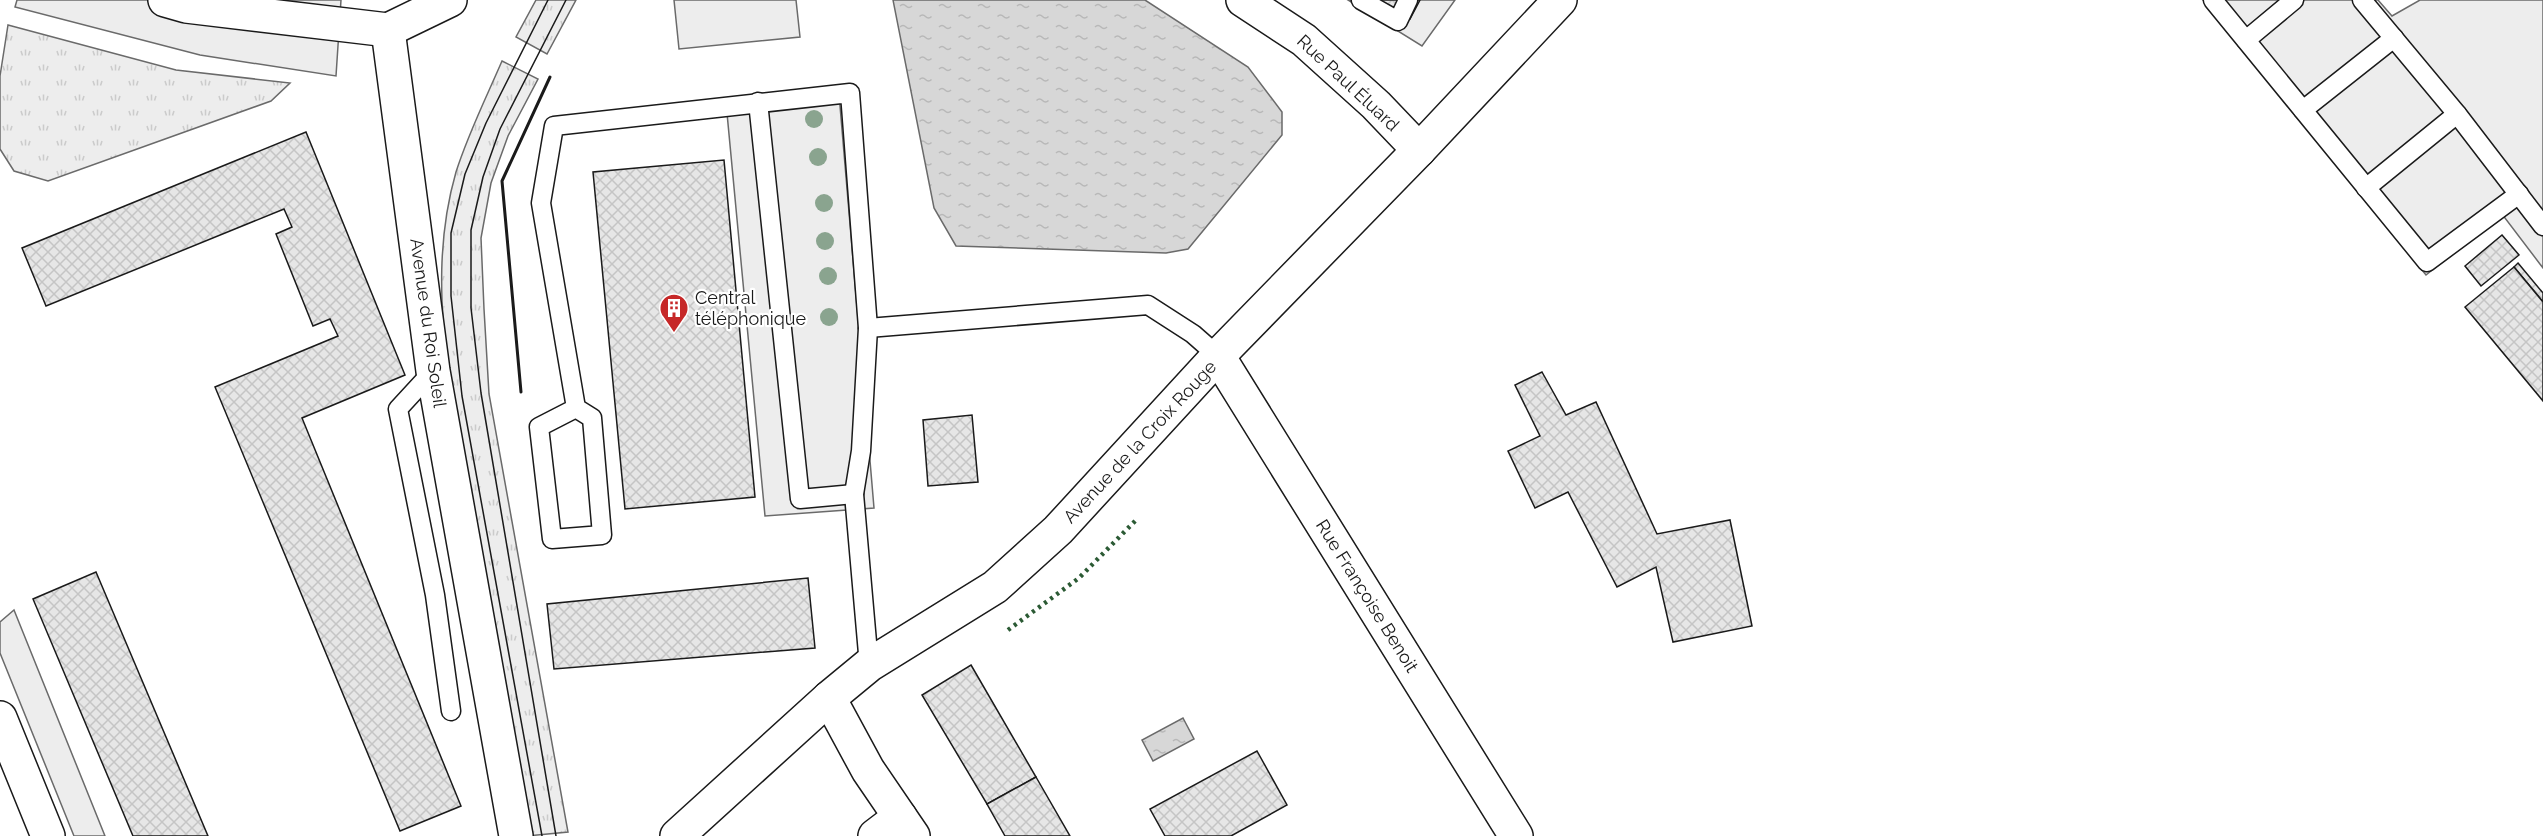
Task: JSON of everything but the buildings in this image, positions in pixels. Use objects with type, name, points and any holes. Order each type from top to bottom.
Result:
[{"type":"street","points":[[165,0],[186,6],[388,30],[450,0]]},
{"type":"street","name":"Rue Paul Éluard","points":[[1244,0],[1304,40],[1376,105],[1419,150]]},
{"type":"street","name":"Avenue de la Croix Rouge","points":[[677,836],[829,698],[869,665],[995,587],[1058,530],[1218,356],[1419,150],[1560,0]]},
{"type":"street","name":"Avenue du Roi Soleil","points":[[388,30],[433,371],[516,836]]},
{"type":"street","name":"Rue Françoise Benoit","points":[[1218,356],[1516,836]]},
{"type":"street","points":[[829,698],[868,770],[896,830]]},
{"type":"street","points":[[0,718],[48,836]]},
{"type":"lane","points":[[1361,0],[1398,21],[1408,0]]},
{"type":"lane","points":[[2213,0],[2427,262],[2519,194]]},
{"type":"lane","points":[[2246,40],[2295,0]]},
{"type":"lane","points":[[2361,0],[2457,114],[2543,226]]},
{"type":"lane","points":[[2303,110],[2394,38]]},
{"type":"lane","points":[[576,408],[539,427],[552,539],[602,536],[592,418],[576,408],[541,203],[554,126],[850,93],[868,328],[861,451],[854,494],[869,665]]},
{"type":"lane","points":[[758,102],[800,499],[854,494]]},
{"type":"lane","points":[[2366,188],[2457,114]]},
{"type":"lane","points":[[868,328],[1148,305],[1193,334],[1218,356]]},
{"type":"lane","points":[[433,371],[398,409],[435,595],[451,711]]},
{"type":"green space","points":[[536,0],[576,0],[547,54],[516,37]]},
{"type":"green space","points":[[8,25],[176,70],[290,83],[271,101],[48,181],[14,171],[0,149],[0,76]]},
{"type":"green space","points":[[502,61],[538,79],[508,136],[491,183],[481,238],[489,394],[568,832],[527,836],[447,369],[442,294],[443,245],[456,172]]},
{"type":"shaded area","points":[[17,0],[341,0],[336,76],[200,55],[15,7]]},
{"type":"shaded area","points":[[674,0],[796,0],[800,37],[679,49]]},
{"type":"shaded area","points":[[1348,0],[1455,0],[1422,46]]},
{"type":"shaded area","points":[[2203,0],[2378,0],[2392,16],[2420,0],[2543,0],[2543,268],[2502,214],[2426,275]]},
{"type":"shaded area","points":[[839,94],[874,508],[765,516],[727,113]]},
{"type":"shaded area","points":[[14,610],[105,836],[74,836],[0,653],[0,622]]},
{"type":"water","points":[[893,0],[1145,0],[1248,67],[1282,112],[1282,135],[1188,249],[1166,253],[956,246],[934,208]]},
{"type":"water","points":[[1183,718],[1194,739],[1153,761],[1142,740]]},
{"type":"tram line","points":[[542,836],[462,396],[451,296],[451,233],[465,174],[486,123],[548,0]]},
{"type":"tram line","points":[[556,836],[481,393],[471,308],[471,230],[483,177],[500,129],[566,0]]},
{"type":"hedge","points":[[1008,630],[1079,578],[1138,518]]},
{"type":"wall","points":[[521,392],[502,181],[550,77]]},
{"type":"place","name":"Central téléphonique","points":[[674,334]]}]
